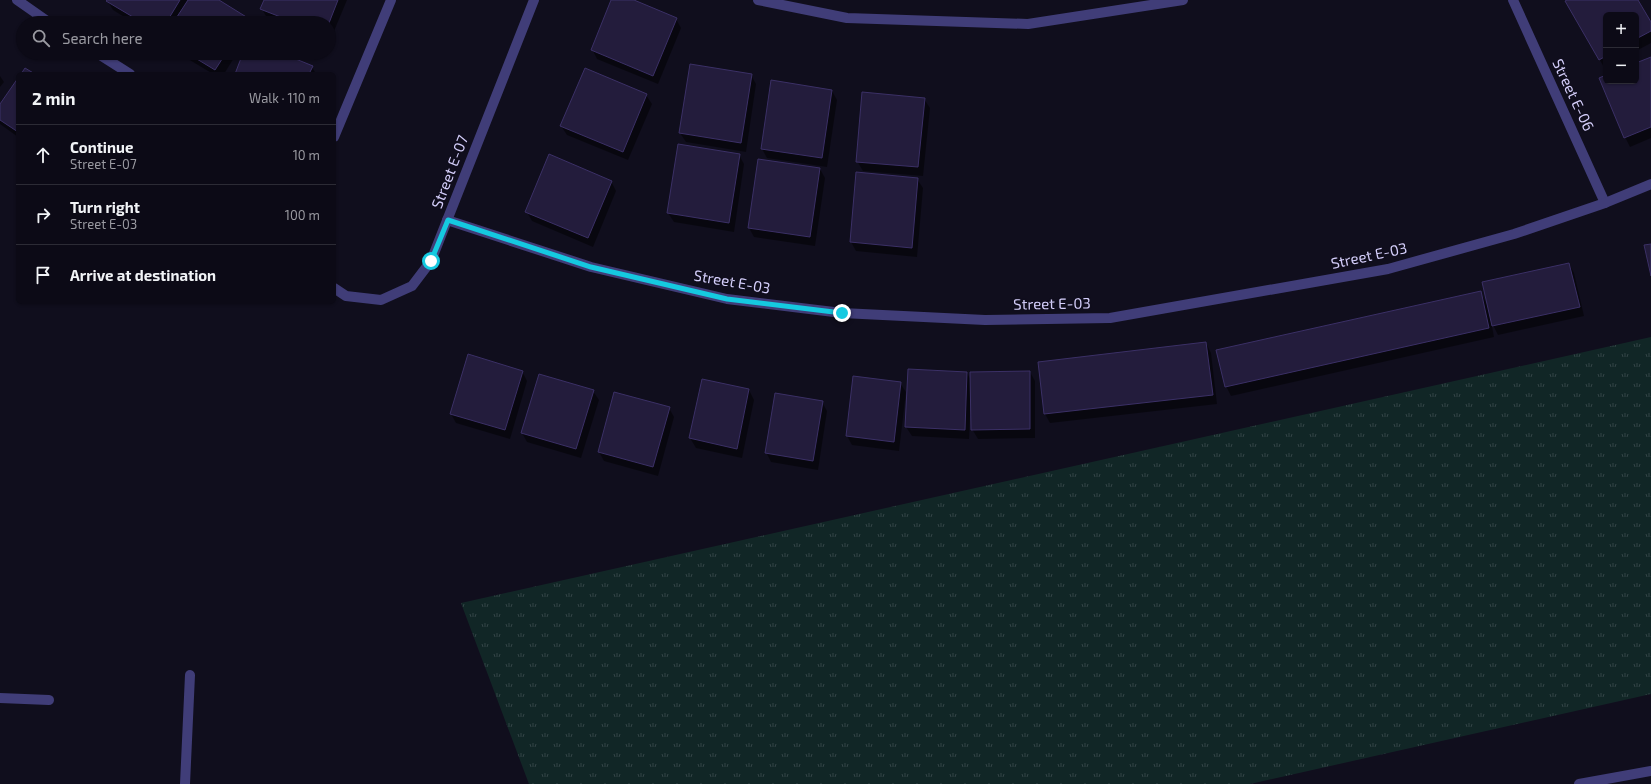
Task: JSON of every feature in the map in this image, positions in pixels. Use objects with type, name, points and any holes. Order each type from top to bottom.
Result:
[{"type":"street","points":[[17,0],[40,16]]},
{"type":"street","points":[[336,132],[391,0]]},
{"type":"street","name":"Street E-07","points":[[336,289],[346,296],[382,300],[412,286],[431,261],[534,0]]},
{"type":"street","points":[[758,0],[847,18],[1028,24],[1183,0]]},
{"type":"street","name":"Street E-06","points":[[1513,0],[1606,203]]},
{"type":"street","points":[[108,60],[127,72]]},
{"type":"street","name":"Street E-03","points":[[448,220],[591,267],[727,299],[842,313],[985,320],[1110,318],[1388,269],[1514,234],[1606,203],[1651,184]]},
{"type":"street","points":[[185,784],[190,675]]},
{"type":"street","points":[[0,698],[49,700]]},
{"type":"street","points":[[1579,784],[1651,771]]},
{"type":"green space","points":[[1651,337],[1651,694],[1250,784],[529,784],[461,603]]},
{"type":"building","points":[[180,0],[170,16],[131,16],[106,1]]},
{"type":"building","points":[[188,0],[219,0],[245,16],[178,16]]},
{"type":"building","points":[[264,0],[338,0],[332,16],[278,16],[260,9]]},
{"type":"building","points":[[611,0],[634,0],[677,18],[653,76],[591,50]]},
{"type":"building","points":[[1638,0],[1651,22],[1651,31],[1639,37],[1639,12],[1603,12],[1603,58],[1599,60],[1565,1]]},
{"type":"building","points":[[1651,57],[1651,127],[1624,138],[1599,78],[1603,76],[1603,84],[1639,84],[1639,62]]},
{"type":"building","points":[[199,60],[221,60],[215,70]]},
{"type":"building","points":[[240,60],[298,60],[313,66],[310,72],[236,72]]},
{"type":"building","points":[[690,64],[752,74],[741,143],[679,133]]},
{"type":"building","points":[[25,68],[32,72],[22,72]]},
{"type":"building","points":[[585,68],[647,94],[623,152],[560,126]]},
{"type":"building","points":[[771,80],[832,90],[822,158],[761,149]]},
{"type":"building","points":[[16,81],[16,131],[0,120],[0,104]]},
{"type":"building","points":[[862,92],[925,98],[918,167],[856,162]]},
{"type":"building","points":[[678,144],[740,154],[729,223],[667,213]]},
{"type":"building","points":[[549,154],[612,181],[588,238],[525,212]]},
{"type":"building","points":[[758,159],[820,168],[810,237],[748,228]]},
{"type":"building","points":[[856,172],[918,178],[912,248],[850,242]]},
{"type":"building","points":[[1651,244],[1651,276],[1644,245]]},
{"type":"building","points":[[1569,263],[1580,307],[1492,326],[1482,282]]},
{"type":"building","points":[[1481,291],[1489,328],[1225,387],[1216,350]]},
{"type":"building","points":[[1206,342],[1213,395],[1044,414],[1038,362]]},
{"type":"building","points":[[468,354],[523,371],[505,430],[450,414]]},
{"type":"building","points":[[908,369],[967,372],[965,430],[905,427]]},
{"type":"building","points":[[1030,371],[1030,429],[971,430],[970,372]]},
{"type":"building","points":[[539,374],[594,390],[576,449],[521,433]]},
{"type":"building","points":[[853,376],[901,382],[894,442],[846,436]]},
{"type":"building","points":[[702,379],[749,389],[737,449],[689,438]]},
{"type":"building","points":[[614,392],[670,407],[653,467],[598,452]]},
{"type":"building","points":[[775,393],[823,401],[813,461],[765,453]]},
{"type":"route","points":[[431,261],[448,220],[591,267],[727,299],[842,313]]}]
